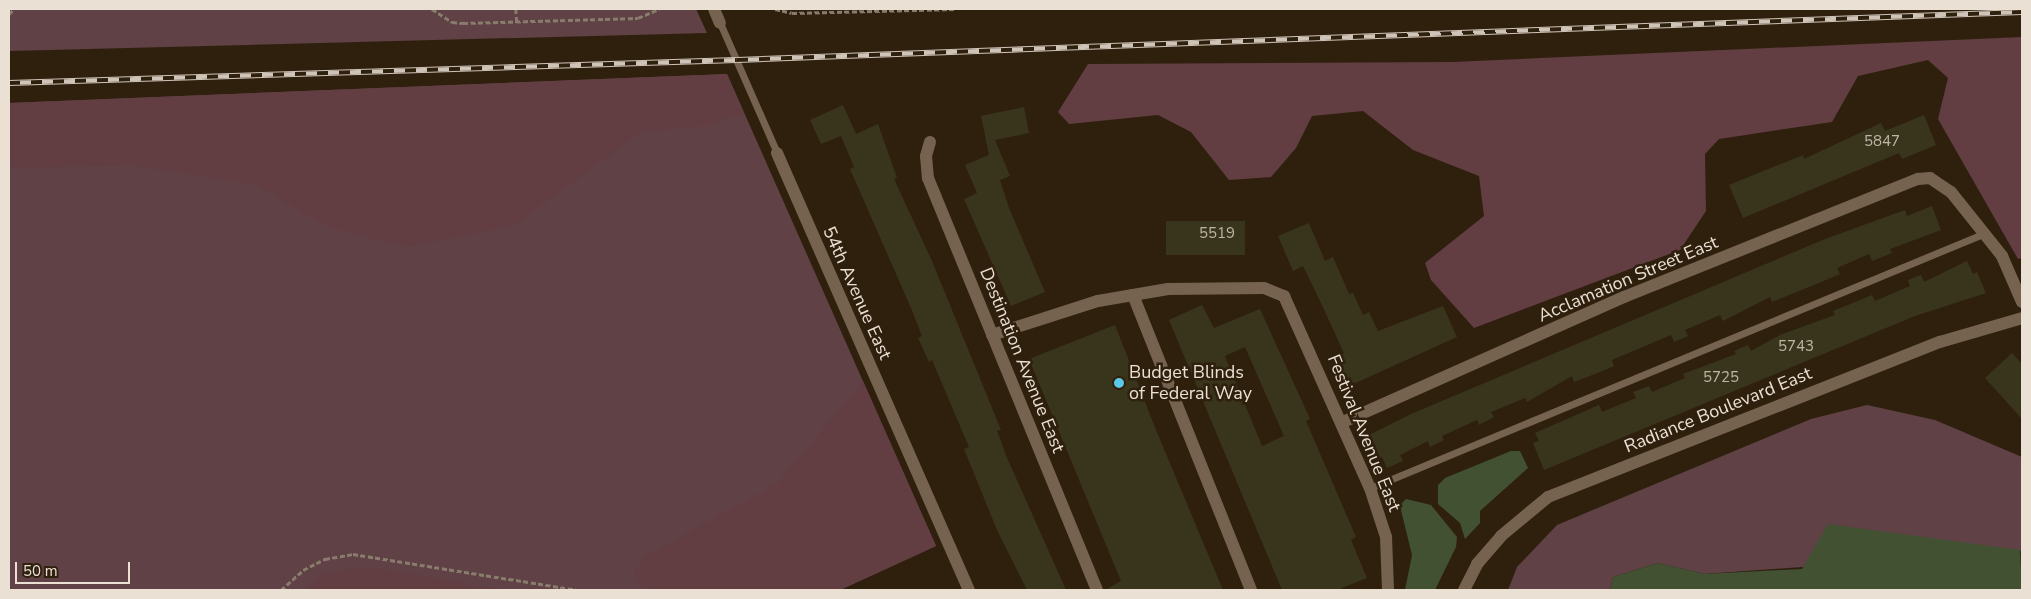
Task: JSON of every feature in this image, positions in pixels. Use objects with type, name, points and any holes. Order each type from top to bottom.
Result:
[{"type":"street","name":"54th Avenue East","points":[[714,9],[720,23]]},
{"type":"street","name":"Destination Avenue East","points":[[930,142],[926,156],[928,178],[1096,590]]},
{"type":"street","name":"54th Avenue East","points":[[777,153],[969,590]]},
{"type":"street","name":"Acclamation Street East","points":[[1344,422],[1624,297],[1918,179],[1930,178],[1951,192],[1985,233]]},
{"type":"street","points":[[1985,233],[2002,256],[2022,302]]},
{"type":"street","name":"Festival Avenue East","points":[[1132,295],[1168,289],[1264,288],[1284,296],[1344,422],[1370,488],[1386,537],[1388,590]]},
{"type":"street","points":[[992,335],[1098,301],[1132,295],[1251,590]]},
{"type":"street","name":"Radiance Boulevard East","points":[[1464,590],[1477,564],[1500,536],[1548,497],[1940,342],[2022,318]]},
{"type":"lane","name":"54th Avenue East","points":[[720,23],[777,153]]},
{"type":"lane","points":[[1370,488],[1985,233]]},
{"type":"path","points":[[9,14],[14,9]]},
{"type":"path","points":[[432,9],[452,22],[638,18],[659,9]]},
{"type":"path","points":[[516,9],[517,22]]},
{"type":"path","points":[[775,9],[792,13],[956,9]]},
{"type":"path","points":[[281,590],[303,570],[325,559],[353,554],[579,590]]},
{"type":"shaded area","points":[[9,9],[696,9],[707,33],[9,51]]},
{"type":"shaded area","points":[[2022,37],[2022,258],[2018,259],[1938,119],[1948,78],[1928,60],[1858,76],[1832,122],[1719,139],[1705,154],[1706,211],[1680,250],[1474,328],[1431,280],[1425,263],[1484,216],[1479,176],[1413,150],[1363,111],[1312,116],[1296,148],[1271,177],[1229,180],[1191,132],[1158,115],[1069,124],[1058,112],[1088,64],[1452,62]]},
{"type":"shaded area","points":[[727,74],[936,546],[840,590],[9,590],[9,103]]},
{"type":"shaded area","points":[[727,74],[744,113],[707,126],[642,132],[513,226],[405,247],[330,228],[253,184],[129,165],[9,168],[9,103]]},
{"type":"shaded area","points":[[863,381],[936,546],[840,590],[643,590],[634,573],[645,556],[778,483]]},
{"type":"shaded area","points":[[1867,405],[1935,420],[2022,457],[2022,551],[1704,574],[1658,563],[1613,577],[1610,590],[1508,590],[1517,567],[1557,525],[1811,419]]},
{"type":"shaded area","points":[[1511,451],[1520,451],[1528,468],[1480,511],[1480,523],[1465,539],[1460,523],[1438,504],[1438,485],[1445,478]]},
{"type":"shaded area","points":[[1406,499],[1431,505],[1457,537],[1456,547],[1435,590],[1405,590],[1412,555],[1401,510],[1401,504]]},
{"type":"shaded area","points":[[1828,524],[2020,550],[2022,590],[1610,590],[1613,577],[1658,563],[1704,574],[1802,569]]},
{"type":"shaded area","points":[[351,568],[382,569],[506,590],[306,590],[323,574]]},
{"type":"building","points":[[843,105],[856,134],[878,124],[897,178],[894,179],[932,261],[1001,430],[997,431],[1008,460],[1066,590],[1027,590],[997,530],[964,449],[969,447],[932,360],[929,362],[918,338],[922,336],[850,169],[854,167],[841,136],[821,144],[810,120]]},
{"type":"building","points":[[1024,107],[1029,133],[995,140],[1010,176],[1000,180],[1009,208],[1045,292],[1011,306],[964,199],[977,193],[965,165],[989,155],[981,116]]},
{"type":"building","points":[[1924,115],[1936,145],[1902,159],[1899,153],[1743,218],[1729,185],[1803,155],[1804,159],[1881,123],[1885,131]]},
{"type":"building","points":[[1932,206],[1941,230],[1890,249],[1892,253],[1872,261],[1869,254],[1837,268],[1840,274],[1772,302],[1770,297],[1723,321],[1720,315],[1685,330],[1688,336],[1674,342],[1671,335],[1612,360],[1614,366],[1600,372],[1574,382],[1572,376],[1527,402],[1525,398],[1491,412],[1494,417],[1479,425],[1477,420],[1442,436],[1444,440],[1430,447],[1428,441],[1400,455],[1403,461],[1387,468],[1382,457],[1379,458],[1369,435],[1411,414],[1825,239],[1905,210],[1907,216]]},
{"type":"building","points":[[1166,221],[1245,221],[1245,255],[1166,255]]},
{"type":"building","points":[[1309,223],[1325,261],[1333,257],[1349,294],[1353,293],[1363,315],[1369,312],[1378,331],[1443,306],[1457,337],[1349,386],[1336,357],[1344,353],[1321,303],[1303,266],[1293,271],[1278,236]]},
{"type":"building","points":[[1967,261],[1973,274],[1977,272],[1986,293],[1915,316],[1544,470],[1533,443],[1539,441],[1535,433],[1599,405],[1602,412],[1636,398],[1633,392],[1649,386],[1652,392],[1685,378],[1683,374],[1736,354],[1734,351],[1748,345],[1751,351],[1780,335],[1835,315],[1833,311],[1872,295],[1875,301],[1910,286],[1908,280],[1921,275],[1924,282]]},
{"type":"building","points":[[1202,305],[1214,328],[1260,309],[1310,419],[1306,421],[1356,537],[1351,540],[1367,578],[1337,590],[1282,590],[1169,320]],"holes":[[[1245,347],[1284,436],[1262,446],[1225,356]]]},
{"type":"building","points":[[1115,325],[1156,430],[1223,590],[1105,590],[1121,581],[1029,359]]},
{"type":"building","points":[[2012,353],[2022,364],[2022,419],[1985,378]]},
{"type":"railway","points":[[9,83],[737,60],[2022,12]]},
{"type":"place","name":"Budget Blinds of Federal Way","points":[[1119,383]]}]
